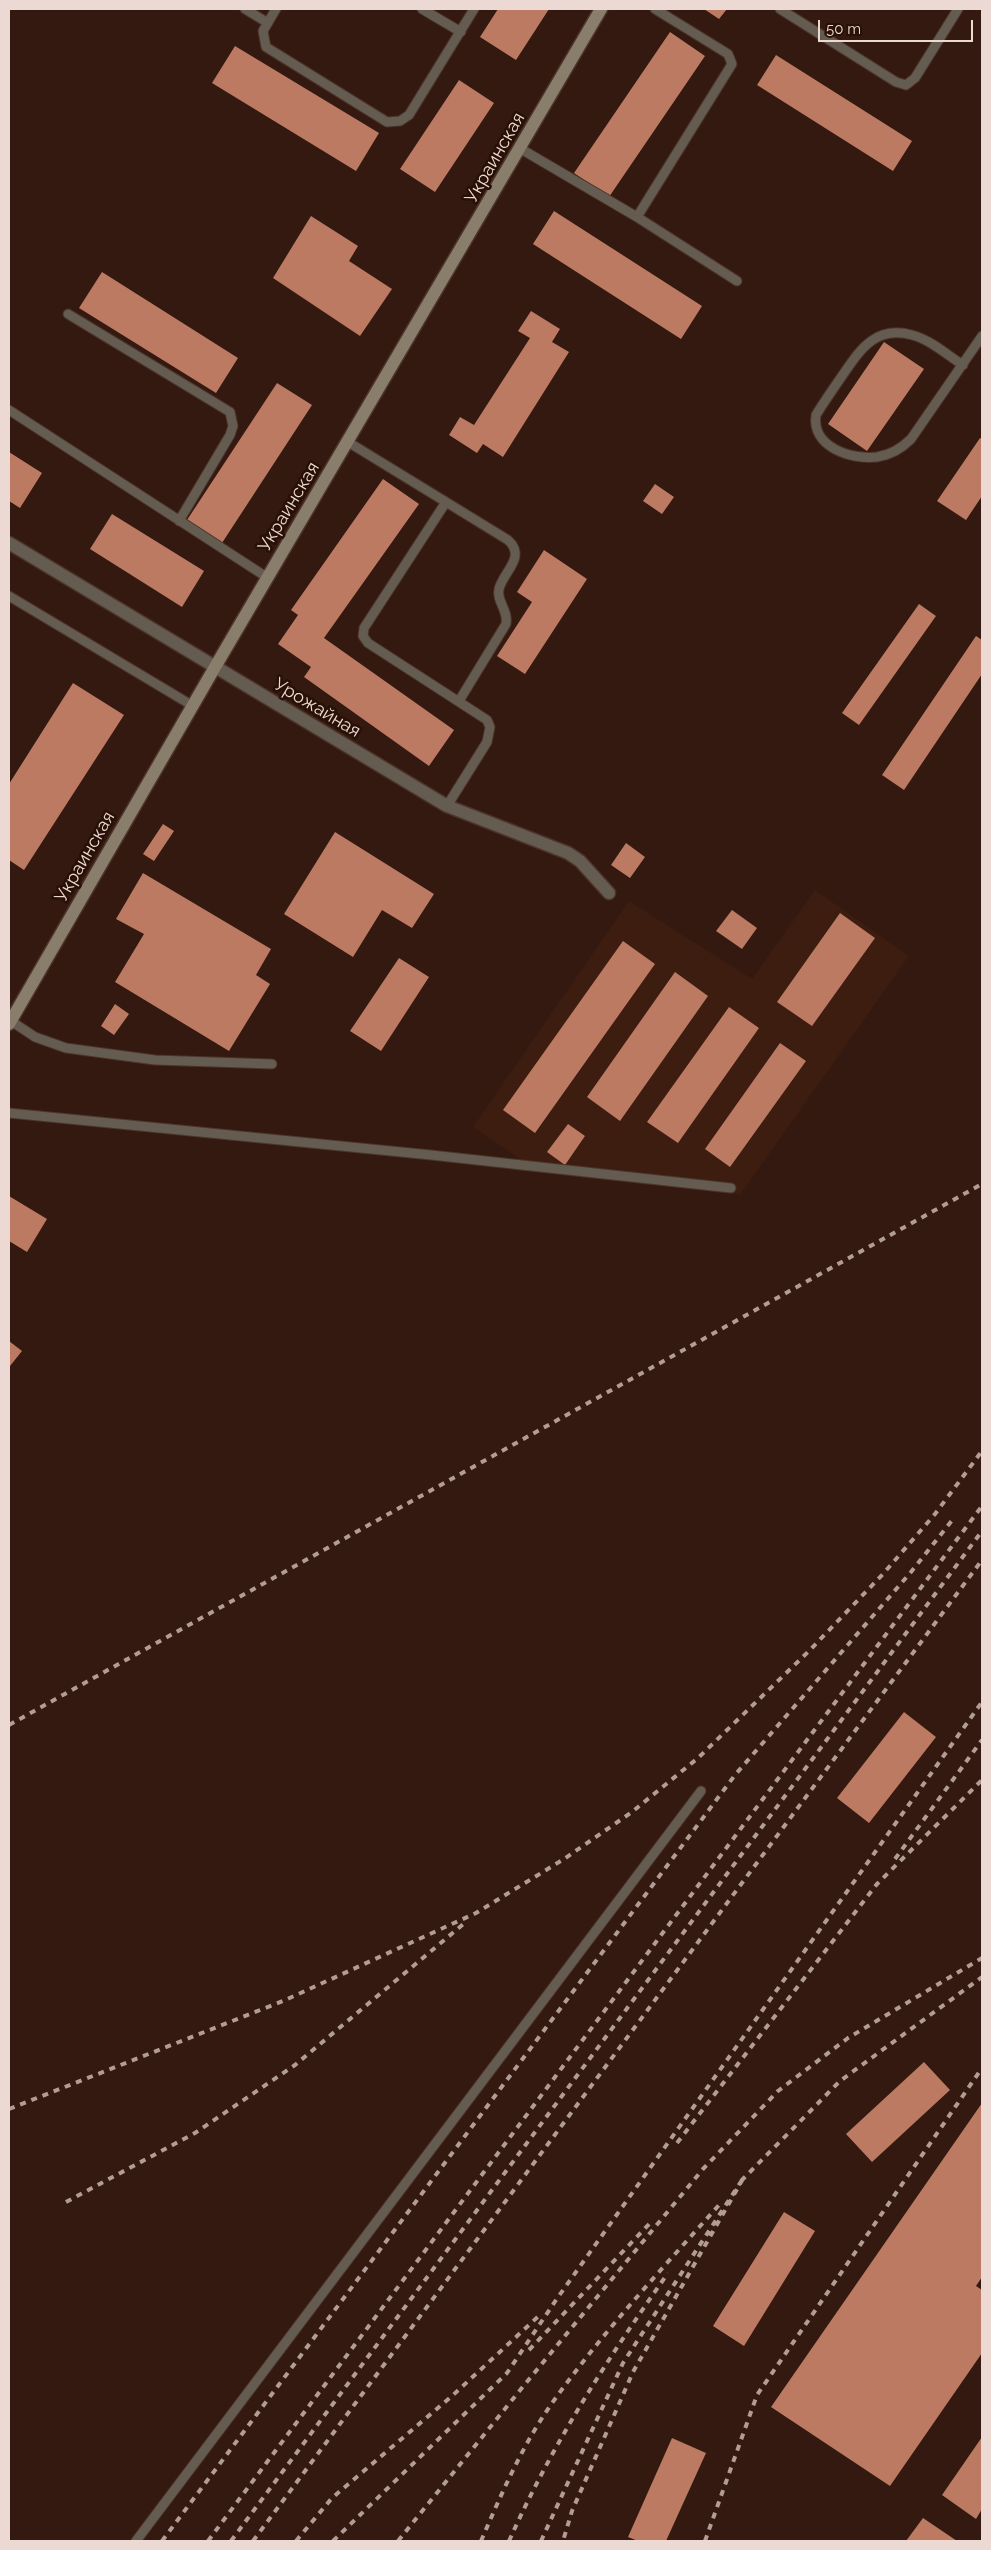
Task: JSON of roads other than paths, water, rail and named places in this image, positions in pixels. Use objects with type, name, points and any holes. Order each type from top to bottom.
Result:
[{"type":"street","name":"Украинская","points":[[10,1023],[192,706],[521,149],[601,9]]},
{"type":"street","name":"Урожайная","points":[[9,542],[215,668],[447,806],[568,852],[580,861],[609,893]]},
{"type":"lane","points":[[245,9],[268,23]]},
{"type":"lane","points":[[276,9],[263,31],[263,40],[271,52],[387,122],[400,121],[409,115],[474,9]]},
{"type":"lane","points":[[422,9],[461,32]]},
{"type":"lane","points":[[637,217],[732,64],[728,54],[655,9]]},
{"type":"lane","points":[[780,9],[896,82],[906,85],[915,78],[958,9]]},
{"type":"lane","points":[[521,149],[637,217],[737,281]]},
{"type":"lane","points":[[68,314],[230,412],[233,426],[230,435],[178,521]]},
{"type":"lane","points":[[963,365],[925,340],[912,335],[891,333],[874,338],[862,347],[816,415],[815,423],[820,439],[831,447],[858,456],[876,457],[902,448],[911,440],[963,365],[982,336]]},
{"type":"lane","points":[[9,410],[268,578]]},
{"type":"lane","points":[[348,442],[508,540],[515,550],[514,563],[499,589],[499,595],[507,615],[506,624],[459,701]]},
{"type":"lane","points":[[446,502],[364,628],[363,636],[368,643],[486,720],[490,735],[447,806]]},
{"type":"lane","points":[[9,596],[192,706]]},
{"type":"lane","points":[[10,1023],[35,1036],[66,1048],[156,1060],[272,1064]]},
{"type":"lane","points":[[9,1113],[431,1154],[731,1188]]},
{"type":"lane","points":[[136,2541],[701,1791]]},
{"type":"railway","points":[[9,1725],[982,1184]]},
{"type":"railway","points":[[9,2109],[283,2001],[476,1913],[564,1859],[632,1812],[698,1758],[809,1651],[883,1574],[935,1514],[982,1451]]},
{"type":"railway","points":[[208,2541],[982,1506]]},
{"type":"railway","points":[[162,2541],[735,1775],[911,1572],[954,1518]]},
{"type":"railway","points":[[231,2541],[982,1531]]},
{"type":"railway","points":[[253,2541],[982,1560]]},
{"type":"railway","points":[[333,2541],[507,2373],[556,2300],[982,1702]]},
{"type":"railway","points":[[895,1859],[982,1740]]},
{"type":"railway","points":[[677,2143],[877,1884],[982,1780]]},
{"type":"railway","points":[[66,2202],[195,2133],[295,2065],[467,1921]]},
{"type":"railway","points":[[398,2541],[703,2169],[778,2091],[848,2038],[982,1958]]},
{"type":"railway","points":[[741,2181],[840,2081],[982,1977]]},
{"type":"railway","points":[[705,2541],[757,2395],[982,2068]]},
{"type":"railway","points":[[541,2541],[623,2363],[744,2177],[633,2372],[572,2511],[563,2541]]},
{"type":"railway","points":[[481,2541],[521,2455],[550,2406],[610,2328],[719,2205]]},
{"type":"railway","points":[[529,2350],[652,2221]]},
{"type":"railway","points":[[509,2541],[562,2436],[623,2338],[668,2273]]},
{"type":"railway","points":[[296,2541],[332,2498],[452,2396],[542,2313]]}]
